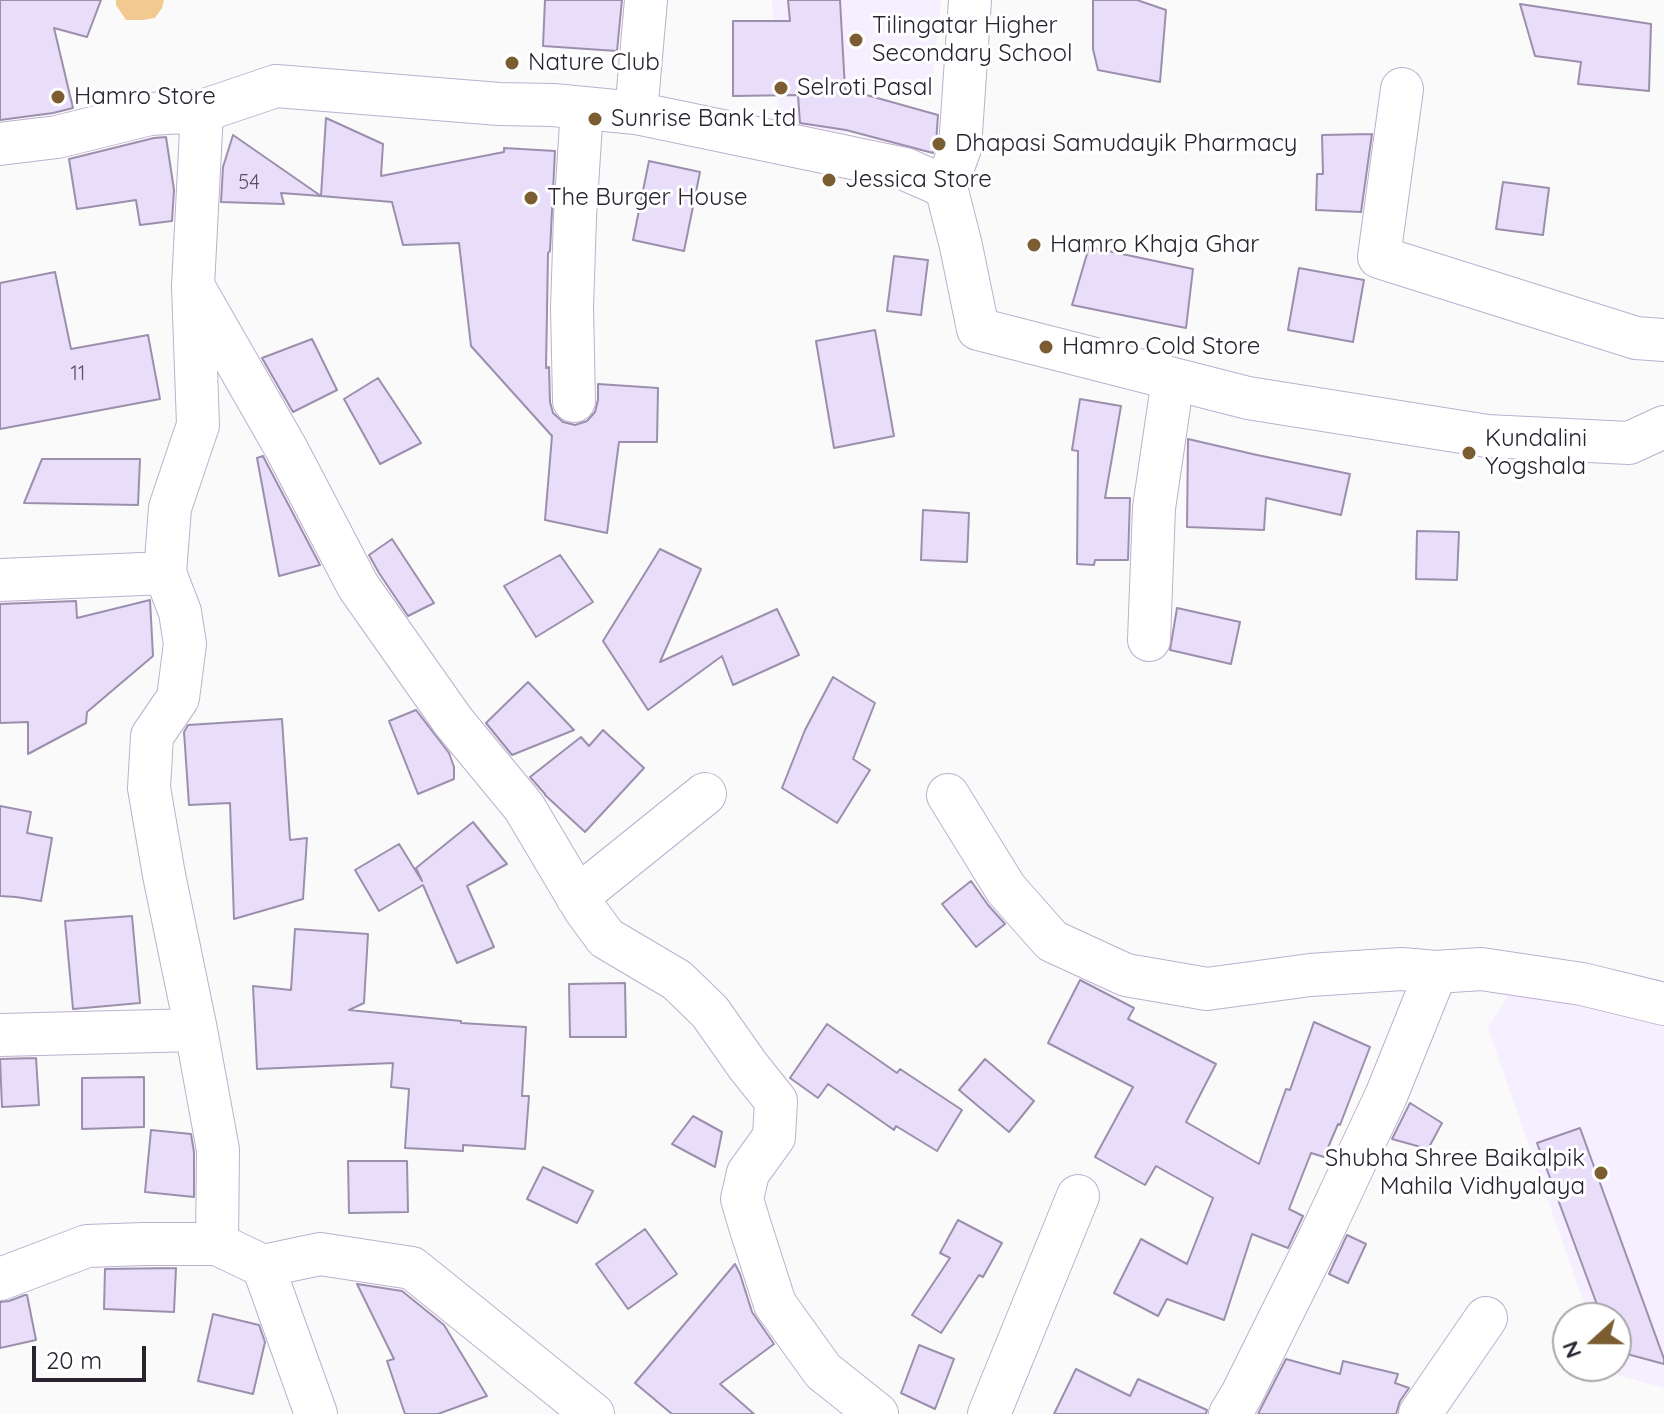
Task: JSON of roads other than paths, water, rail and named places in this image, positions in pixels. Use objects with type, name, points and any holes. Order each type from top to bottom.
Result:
[{"type":"street","points":[[636,113],[646,0]]},
{"type":"street","points":[[970,0],[960,148],[946,187],[978,329],[1248,398],[1487,436],[1652,442]]},
{"type":"street","points":[[0,144],[57,137],[150,114],[202,111],[276,86],[636,113],[905,169],[946,187]]},
{"type":"street","points":[[1402,89],[1379,257],[1636,338],[1664,340]]},
{"type":"street","points":[[574,401],[572,308],[582,108]]},
{"type":"street","points":[[202,111],[193,286],[198,425],[170,508],[165,573],[180,612],[185,644],[178,698],[152,736],[149,788],[218,1150],[217,1244]]},
{"type":"street","points":[[193,286],[287,450],[358,586],[453,721],[524,807],[577,897],[606,938],[677,980],[710,1012],[776,1101],[774,1137],[748,1173],[742,1199],[775,1304],[823,1371],[877,1414]]},
{"type":"street","points":[[1149,640],[1154,508],[1173,379]]},
{"type":"street","points":[[0,580],[165,573]]},
{"type":"street","points":[[577,897],[705,794]]},
{"type":"street","points":[[948,795],[1006,889],[1052,941],[1126,975],[1207,989],[1310,975],[1402,969],[1436,972],[1481,969],[1582,984],[1664,1004]]},
{"type":"street","points":[[1230,1414],[1317,1243],[1386,1096],[1436,972]]},
{"type":"street","points":[[0,1035],[196,1030]]},
{"type":"street","points":[[989,1414],[1078,1196]]},
{"type":"street","points":[[0,1279],[87,1246],[143,1244],[217,1244],[263,1266],[320,1254],[412,1268],[593,1414]]},
{"type":"street","points":[[263,1266],[316,1414]]},
{"type":"street","points":[[1420,1414],[1486,1318]]},
{"type":"place","name":"Tilingatar Higher Secondary School","points":[[856,40]]},
{"type":"place","name":"Nature Club","points":[[512,63]]},
{"type":"place","name":"Selroti Pasal","points":[[781,88]]},
{"type":"place","name":"Hamro Store","points":[[58,97]]},
{"type":"place","name":"Sunrise Bank Ltd","points":[[595,119]]},
{"type":"place","name":"Dhapasi Samudayik Pharmacy","points":[[939,144]]},
{"type":"place","name":"Jessica Store","points":[[829,180]]},
{"type":"place","name":"The Burger House","points":[[531,198]]},
{"type":"place","name":"Hamro Khaja Ghar","points":[[1034,245]]},
{"type":"place","name":"Hamro Cold Store","points":[[1046,347]]},
{"type":"place","name":"Kundalini Yogshala","points":[[1469,453]]},
{"type":"place","name":"Shubha Shree Baikalpik Mahila Vidhyalaya","points":[[1601,1173]]}]
